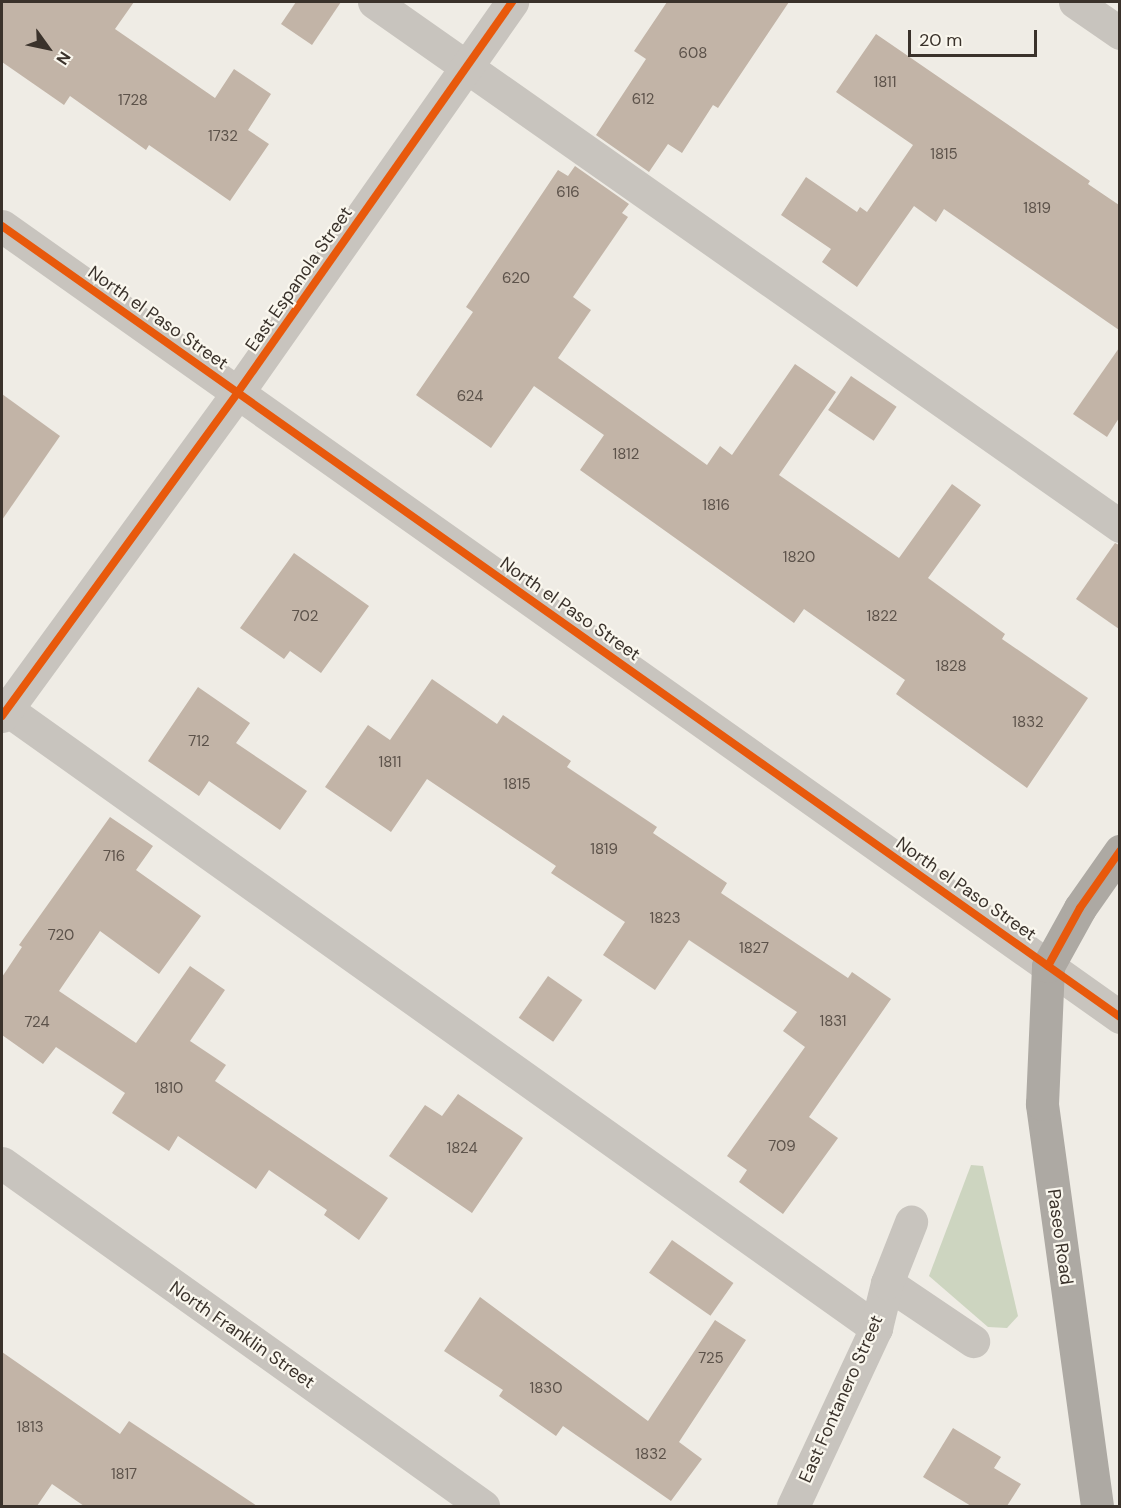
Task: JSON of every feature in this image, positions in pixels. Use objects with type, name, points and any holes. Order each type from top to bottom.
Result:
[{"type":"main road","points":[[1048,966],[1080,908],[1119,851]]},
{"type":"main road","name":"Paseo Road","points":[[1048,966],[1042,1104],[1097,1506]]},
{"type":"street","points":[[374,2],[1119,526]]},
{"type":"street","name":"East Espanola Street","points":[[3,711],[238,392],[512,2]]},
{"type":"street","points":[[1075,2],[1119,33]]},
{"type":"street","name":"North el Paso Street","points":[[2,226],[1119,1017]]},
{"type":"street","points":[[3,711],[876,1328]]},
{"type":"street","name":"North Franklin Street","points":[[2,1163],[483,1506]]},
{"type":"street","name":"East Fontanero Street","points":[[793,1506],[876,1328],[886,1283],[911,1222]]},
{"type":"street","points":[[886,1283],[973,1341]]},
{"type":"green space","points":[[971,1165],[983,1166],[1018,1316],[1007,1328],[988,1327],[929,1276]]},
{"type":"building","points":[[2,2],[134,2],[115,29],[215,98],[234,69],[271,94],[248,130],[269,144],[230,201],[149,145],[146,150],[70,96],[64,105],[2,62]]},
{"type":"building","points":[[296,2],[341,2],[312,45],[281,24]]},
{"type":"building","points":[[667,2],[789,2],[718,108],[713,105],[682,153],[668,144],[649,172],[596,135],[646,59],[634,51]]},
{"type":"building","points":[[876,34],[1090,181],[1088,184],[1119,205],[1119,330],[944,209],[936,222],[914,206],[857,287],[822,262],[831,249],[781,215],[806,177],[857,212],[860,207],[867,212],[913,145],[836,92]]},
{"type":"building","points":[[575,166],[629,204],[622,213],[628,217],[573,297],[591,310],[558,358],[707,465],[720,446],[732,455],[795,364],[836,392],[779,475],[899,558],[952,484],[981,505],[928,578],[1005,634],[1002,639],[1088,698],[1027,788],[896,694],[905,680],[804,609],[794,623],[580,470],[604,435],[534,386],[491,448],[416,395],[473,312],[466,307],[558,170],[568,176]]},
{"type":"building","points":[[1119,348],[1119,418],[1107,437],[1073,414]]},
{"type":"building","points":[[851,376],[897,407],[874,441],[828,410]]},
{"type":"building","points":[[2,394],[60,436],[2,520]]},
{"type":"building","points":[[1115,543],[1119,545],[1119,629],[1076,599]]},
{"type":"building","points":[[294,553],[369,606],[321,673],[290,651],[284,659],[240,628]]},
{"type":"building","points":[[432,679],[497,724],[503,715],[571,761],[567,767],[657,827],[653,833],[727,883],[721,893],[848,978],[852,972],[891,999],[809,1117],[838,1138],[783,1214],[739,1182],[747,1170],[727,1156],[805,1047],[783,1031],[797,1012],[689,940],[655,990],[603,955],[625,922],[551,873],[556,866],[427,779],[391,832],[325,787],[368,725],[390,740]]},
{"type":"building","points":[[198,687],[250,723],[236,743],[307,791],[280,830],[209,781],[199,796],[148,761]]},
{"type":"building","points":[[110,817],[153,846],[136,870],[201,916],[159,974],[100,931],[59,991],[136,1043],[190,966],[225,990],[190,1041],[226,1065],[215,1081],[388,1198],[359,1240],[324,1215],[327,1210],[269,1170],[256,1189],[178,1136],[169,1151],[112,1113],[125,1093],[56,1047],[43,1064],[2,1035],[2,977],[22,947],[19,945]]},
{"type":"building","points":[[548,976],[582,1000],[553,1042],[519,1018]]},
{"type":"building","points":[[458,1094],[523,1138],[472,1213],[389,1156],[425,1105],[442,1116]]},
{"type":"building","points":[[672,1240],[733,1283],[710,1316],[649,1273]]},
{"type":"building","points":[[480,1297],[648,1421],[715,1320],[746,1340],[679,1442],[702,1459],[671,1501],[563,1426],[556,1436],[499,1396],[503,1390],[444,1351]]},
{"type":"building","points":[[2,1352],[120,1434],[129,1421],[257,1506],[84,1506],[52,1484],[37,1506],[2,1506]]},
{"type":"building","points":[[953,1428],[1001,1457],[994,1468],[1021,1484],[1007,1506],[971,1506],[923,1477]]},
{"type":"cycle path","points":[[2,716],[238,392],[512,2]]},
{"type":"cycle path","points":[[2,226],[1120,1017]]},
{"type":"cycle path","points":[[1048,966],[1080,908],[1120,851]]}]
